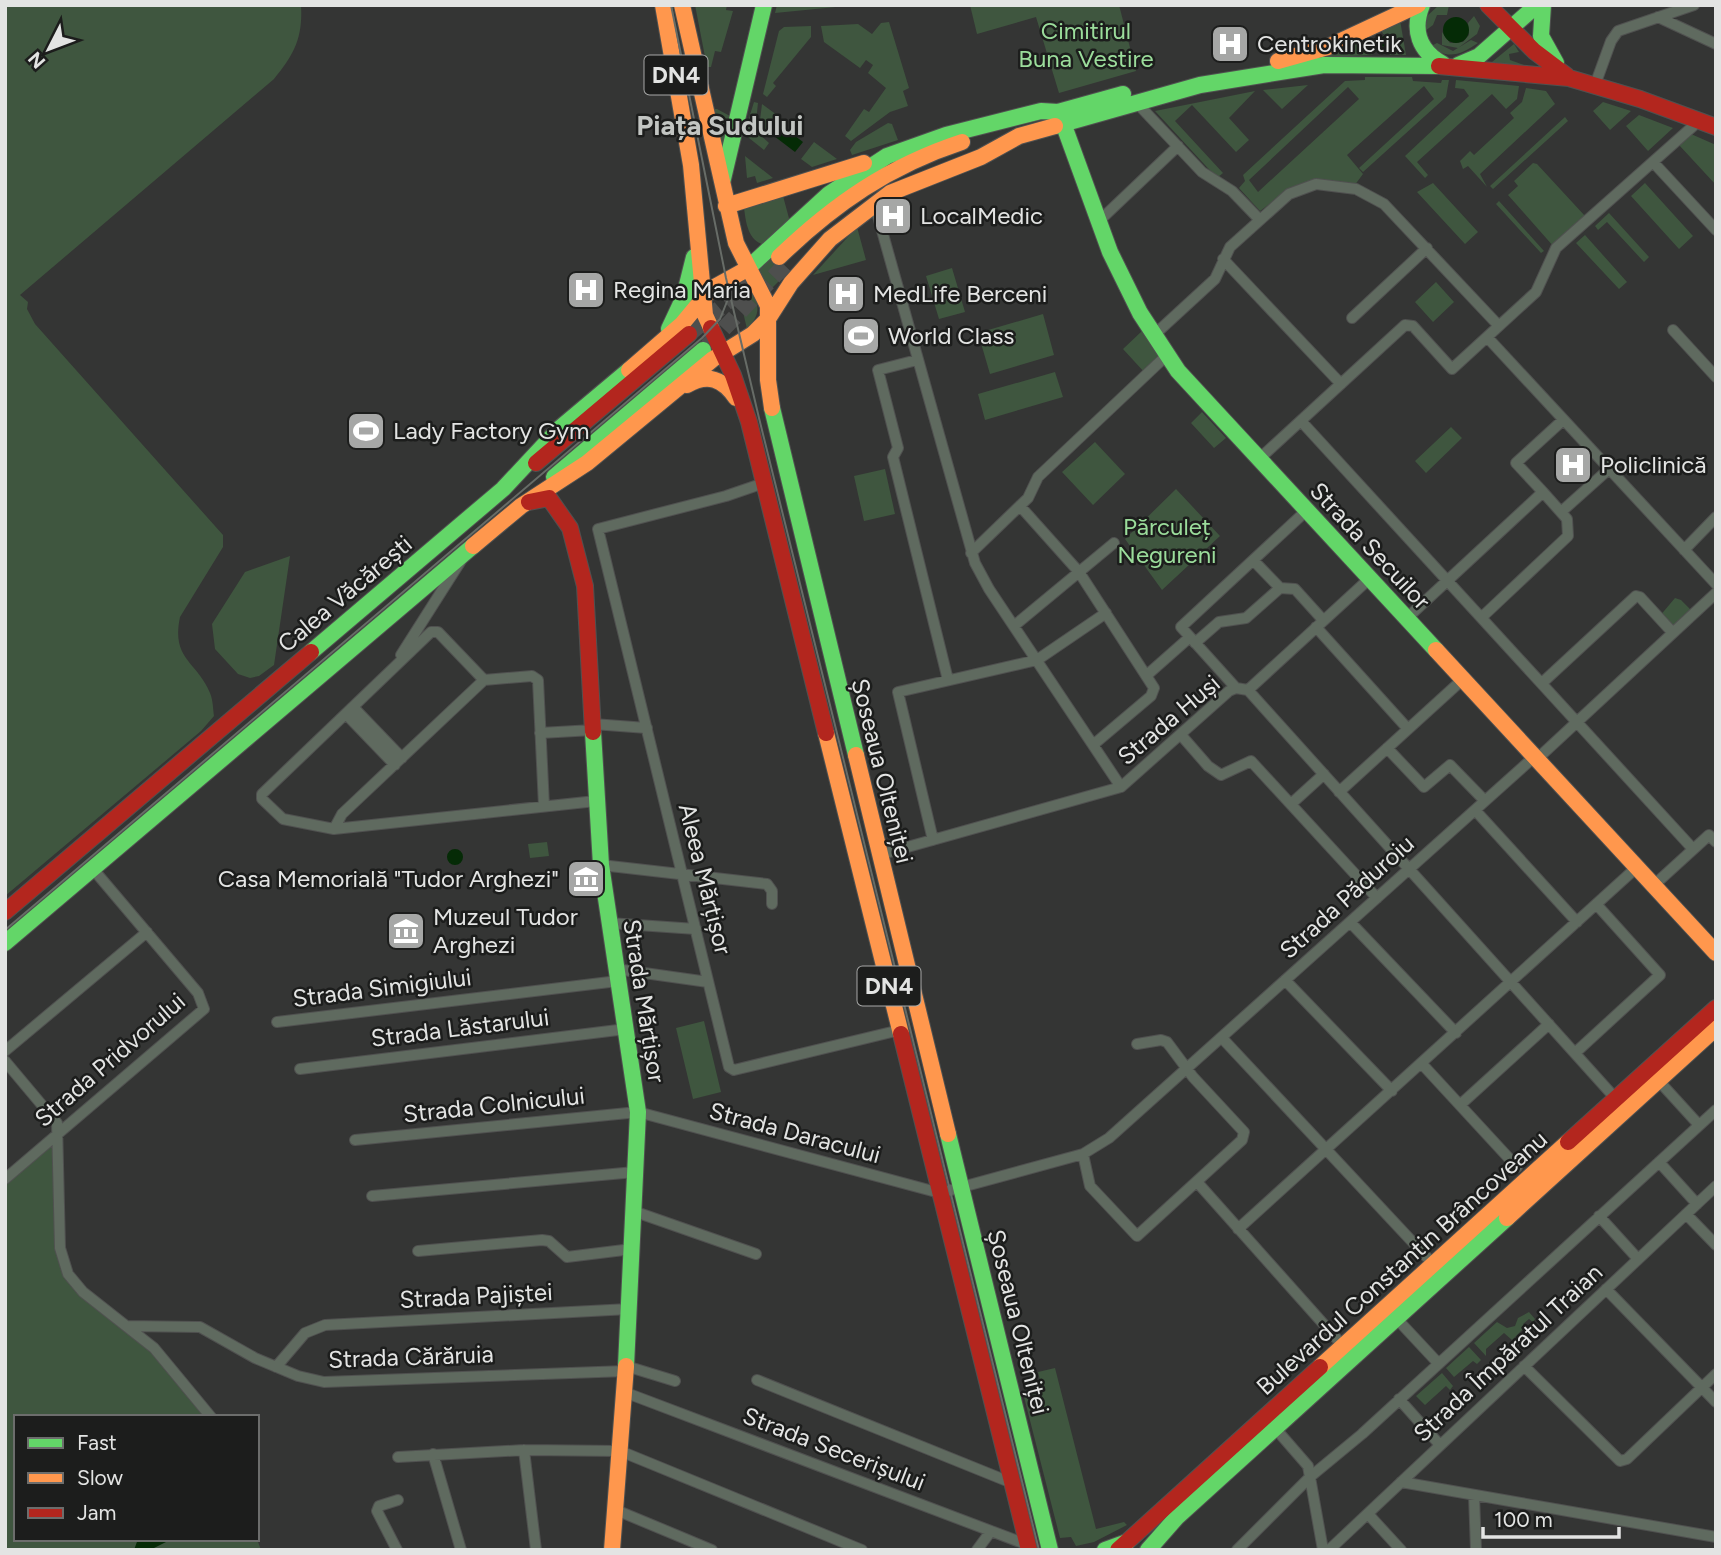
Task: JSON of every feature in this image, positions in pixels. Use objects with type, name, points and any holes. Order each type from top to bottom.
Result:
[{"type":"main road","name":"Șoseaua Olteniței","points":[[663,5],[689,145],[708,327],[722,352],[749,422],[1028,1548]]},
{"type":"main road","name":"Șoseaua Olteniței","points":[[682,5],[738,250],[747,269],[764,293],[768,319],[768,386],[773,417],[961,1186],[1053,1547]]},
{"type":"main road","points":[[722,189],[730,143],[764,5]]},
{"type":"main road","points":[[1420,5],[1416,23],[1419,41],[1429,56],[1448,65],[1472,60],[1537,5]]},
{"type":"main road","points":[[722,352],[753,334],[768,319],[785,291],[819,250],[874,202],[909,184],[981,157],[1060,118],[1172,80],[1311,54],[1420,5]]},
{"type":"main road","points":[[1544,5],[1539,23],[1542,40],[1550,57],[1569,78]]},
{"type":"main road","points":[[1490,46],[1497,32],[1495,7]]},
{"type":"main road","points":[[1495,7],[1511,28],[1539,56],[1569,78]]},
{"type":"main road","points":[[1019,136],[944,158],[886,182],[841,213],[783,260],[836,204],[881,173],[927,153],[1200,85],[1299,68],[1354,64],[1448,65],[1569,78],[1716,127]]},
{"type":"main road","points":[[726,206],[977,127],[1041,111],[1060,118]]},
{"type":"main road","name":"Strada Secuilor","points":[[1060,118],[1097,223],[1121,279],[1167,356],[1258,460],[1716,953]]},
{"type":"main road","points":[[703,298],[721,281],[747,269],[829,194],[887,156]]},
{"type":"main road","points":[[662,341],[684,298],[698,234]]},
{"type":"main road","name":"Calea Văcărești","points":[[5,912],[503,489],[561,428],[687,319],[703,298]]},
{"type":"main road","points":[[503,489],[689,334]]},
{"type":"main road","points":[[520,506],[703,350]]},
{"type":"main road","name":"Calea Văcărești","points":[[5,943],[520,506],[562,479],[722,352]]},
{"type":"main road","points":[[653,408],[691,382],[713,377],[733,392],[749,422]]},
{"type":"main road","points":[[557,505],[556,489],[562,479]]},
{"type":"main road","points":[[520,506],[545,497],[557,505]]},
{"type":"main road","name":"Strada Mărțișor","points":[[557,505],[574,539],[585,586],[601,865],[638,1112],[626,1368],[612,1550]]},
{"type":"main road","points":[[246,708],[262,727]]},
{"type":"main road","name":"Bulevardul Constantin Brâncoveanu","points":[[1122,1546],[1716,1008]]},
{"type":"main road","name":"Bulevardul Constantin Brâncoveanu","points":[[1150,1548],[1275,1428],[1716,1028]]},
{"type":"main road","points":[[1105,1550],[1122,1546]]},
{"type":"street","points":[[1595,85],[1616,33],[1694,5]]},
{"type":"street","points":[[1658,17],[1716,44]]},
{"type":"street","points":[[1135,101],[1202,172],[1237,195],[1260,220]]},
{"type":"street","points":[[1258,460],[1405,325],[1413,326],[1452,369],[1538,288],[1553,251],[1700,120]]},
{"type":"street","points":[[1097,223],[1178,146]]},
{"type":"street","points":[[1653,162],[1716,230]]},
{"type":"street","points":[[1153,336],[1215,279],[1230,247],[1283,198],[1303,187],[1340,186],[1363,191],[1381,202],[1499,326]]},
{"type":"street","points":[[874,202],[971,553],[989,589],[1121,787]]},
{"type":"street","points":[[1352,318],[1427,248]]},
{"type":"street","points":[[1223,259],[1341,384]]},
{"type":"street","points":[[1672,330],[1716,377]]},
{"type":"street","points":[[1487,337],[1716,584]]},
{"type":"street","points":[[971,553],[1020,506],[1035,488],[1038,477],[1167,356]]},
{"type":"street","points":[[917,360],[878,370],[898,448],[893,457],[948,680]]},
{"type":"street","points":[[1482,617],[1568,536],[1570,526],[1561,512],[1516,463],[1563,419]]},
{"type":"street","points":[[1301,421],[1693,849]]},
{"type":"street","points":[[1561,512],[1609,469]]},
{"type":"street","name":"Aleea Mărțișor","points":[[764,483],[726,496],[598,529],[708,982],[731,1070],[900,1030]]},
{"type":"street","points":[[1406,619],[1543,492]]},
{"type":"street","points":[[1020,506],[1079,572],[1154,688],[1151,696],[1093,745]]},
{"type":"street","points":[[1236,688],[1181,627],[1306,511]]},
{"type":"street","points":[[1684,550],[1716,517]]},
{"type":"street","points":[[1014,626],[1114,543]]},
{"type":"street","name":"Calea Văcărești","points":[[390,671],[457,572],[465,554]]},
{"type":"street","points":[[1253,560],[1280,588],[1294,589],[1408,729]]},
{"type":"street","name":"Strada Huși","points":[[879,855],[1121,787],[1236,688],[1248,690],[1369,579]]},
{"type":"street","points":[[1147,675],[1219,622],[1247,618],[1280,588]]},
{"type":"street","name":"Strada Păduroiu","points":[[940,1193],[1083,1154],[1109,1138],[1577,722],[1716,593]]},
{"type":"street","points":[[1542,683],[1636,596],[1673,632]]},
{"type":"street","points":[[933,840],[898,695],[901,691],[1037,660],[1106,613]]},
{"type":"street","name":"Calea Văcărești","points":[[334,830],[283,819],[261,797],[434,631],[484,680]]},
{"type":"street","points":[[544,806],[536,677],[484,680],[337,819],[334,830],[596,801]]},
{"type":"street","points":[[1339,792],[1462,680]]},
{"type":"street","points":[[1248,690],[1616,1099]]},
{"type":"street","points":[[349,711],[398,761]]},
{"type":"street","points":[[540,733],[593,727],[647,728]]},
{"type":"street","points":[[1181,735],[1208,766],[1221,775],[1251,761],[1377,898]]},
{"type":"street","points":[[1387,748],[1424,787],[1450,765],[1485,801]]},
{"type":"street","points":[[1291,804],[1324,774]]},
{"type":"street","points":[[1475,810],[1577,922]]},
{"type":"street","points":[[1653,886],[1709,835],[1716,842]]},
{"type":"street","points":[[601,865],[682,872],[767,884],[772,891],[772,904]]},
{"type":"street","points":[[1238,1229],[1636,868]]},
{"type":"street","name":"Strada Pridvorului","points":[[5,1178],[204,1009],[198,993],[93,869]]},
{"type":"street","points":[[1575,1053],[1660,975],[1597,905]]},
{"type":"street","points":[[1350,922],[1456,1033]]},
{"type":"street","points":[[609,923],[696,929]]},
{"type":"street","points":[[5,1051],[147,932]]},
{"type":"street","name":"Strada Simigiului","points":[[276,1021],[617,975],[708,982]]},
{"type":"street","points":[[1285,980],[1392,1091]]},
{"type":"street","points":[[1460,1105],[1549,1024]]},
{"type":"street","name":"Strada Lăstarului","points":[[300,1069],[625,1029]]},
{"type":"street","points":[[1222,1038],[1434,1265]]},
{"type":"street","points":[[1083,1154],[1090,1186],[1137,1236],[1242,1140],[1244,1132],[1164,1040],[1138,1044]]},
{"type":"street","points":[[5,1061],[54,1117],[59,1132],[61,1248],[64,1268],[83,1292],[154,1348],[209,1415]]},
{"type":"street","points":[[1422,1064],[1517,1167]]},
{"type":"street","points":[[1658,1080],[1699,1125]]},
{"type":"street","points":[[1237,1550],[1310,1476],[1399,1399],[1716,1110]]},
{"type":"street","name":"Strada Colnicului","points":[[355,1140],[638,1112]]},
{"type":"street","name":"Strada Daracului","points":[[638,1112],[940,1193]]},
{"type":"street","points":[[1659,1161],[1697,1204]]},
{"type":"street","points":[[372,1196],[635,1172]]},
{"type":"street","points":[[1196,1182],[1344,1347]]},
{"type":"street","name":"Strada Împăratul Traian","points":[[1329,1550],[1716,1186]]},
{"type":"street","points":[[634,1211],[756,1254]]},
{"type":"street","points":[[1686,1214],[1716,1245]]},
{"type":"street","points":[[1599,1216],[1638,1259]]},
{"type":"street","points":[[418,1251],[542,1240],[549,1241],[567,1256],[632,1249]]},
{"type":"street","points":[[1606,1289],[1716,1402]]},
{"type":"street","name":"Strada Pajiștei","points":[[276,1367],[305,1333],[325,1325],[629,1309]]},
{"type":"street","points":[[1396,1318],[1438,1363]]},
{"type":"street","name":"Strada Cărăruia","points":[[125,1326],[206,1328],[236,1349],[306,1379],[324,1382],[626,1368],[675,1381]]},
{"type":"street","points":[[1524,1366],[1620,1461],[1627,1459],[1700,1386],[1716,1374]]},
{"type":"street","points":[[757,1380],[1013,1483]]},
{"type":"street","name":"Strada Secerișului","points":[[624,1392],[991,1531],[1028,1548]]},
{"type":"street","points":[[1399,1399],[1440,1445]]},
{"type":"street","name":"Bulevardul Constantin Brâncoveanu","points":[[1275,1428],[1301,1455],[1310,1476]]},
{"type":"street","points":[[524,1450],[536,1550]]},
{"type":"street","points":[[398,1457],[524,1450],[620,1451],[862,1550]]},
{"type":"street","points":[[433,1454],[461,1550]]},
{"type":"street","points":[[1310,1476],[1323,1550]]},
{"type":"street","points":[[1401,1482],[1716,1537]]},
{"type":"street","points":[[1474,1495],[1476,1550]]},
{"type":"street","points":[[397,1500],[379,1506],[377,1511],[397,1550]]},
{"type":"street","points":[[616,1510],[712,1550]]},
{"type":"street","points":[[1368,1514],[1401,1550]]},
{"type":"street","points":[[977,1550],[991,1531]]},
{"type":"green space","points":[[5,5],[301,5],[301,17],[296,45],[274,79],[20,295],[28,302],[27,309],[35,324],[223,535],[223,547],[180,617],[178,631],[182,652],[210,693],[214,716],[201,731],[5,896]]},
{"type":"green space","points":[[695,5],[727,5],[726,10],[733,11],[721,52],[715,51],[711,67],[707,67]]},
{"type":"green space","points":[[777,5],[856,5],[775,13]]},
{"type":"green space","name":"Cimitirul Buna Vestire","points":[[970,5],[1119,5],[1136,71],[1059,93],[1036,17],[977,34]]},
{"type":"green space","points":[[1439,5],[1449,5],[1447,15],[1437,15],[1433,25],[1425,31],[1427,16]]},
{"type":"green space","points":[[1474,16],[1480,26],[1477,34],[1458,48],[1442,45],[1442,32],[1450,43],[1463,42],[1469,35],[1468,23]]},
{"type":"green space","points":[[1400,20],[1406,55],[1390,55],[1389,52],[1398,45],[1396,36],[1383,34],[1381,30]]},
{"type":"green space","points":[[889,22],[909,88],[903,91],[908,106],[890,112],[851,141],[845,136],[864,109],[869,112],[886,88],[868,73],[873,65],[866,60],[860,68],[824,42],[821,26],[858,24],[872,34],[881,23]]},
{"type":"green space","points":[[811,26],[811,37],[773,83],[776,86],[767,97],[763,94],[779,31],[784,27]]},
{"type":"green space","points":[[1365,38],[1373,40],[1368,44],[1374,48],[1372,55],[1325,57]]},
{"type":"green space","points":[[1471,40],[1478,43],[1449,55],[1431,46],[1437,43],[1453,51]]},
{"type":"green space","points":[[1514,44],[1519,52],[1509,54],[1510,60],[1532,68],[1492,62]]},
{"type":"green space","points":[[1365,77],[1412,77],[1413,81],[1441,83],[1442,80],[1449,80],[1446,97],[1363,172],[1359,168],[1434,99],[1424,86],[1347,155],[1363,174],[1354,186],[1305,183],[1290,189],[1260,211],[1239,188],[1245,181],[1243,175],[1345,81],[1365,80]],"holes":[[[1348,87],[1359,99],[1258,192],[1249,180]]]},
{"type":"green space","points":[[1456,80],[1519,86],[1517,99],[1506,109],[1492,94],[1417,162],[1428,175],[1425,178],[1405,156],[1469,96],[1464,89],[1455,88]]},
{"type":"green space","points":[[1308,85],[1282,109],[1263,90]]},
{"type":"green space","points":[[1526,88],[1546,91],[1555,104],[1480,174],[1487,187],[1468,166],[1463,169],[1460,161],[1470,151],[1474,155],[1514,118],[1510,113],[1522,102]]},
{"type":"green space","points":[[1255,91],[1229,118],[1249,140],[1236,152],[1192,105],[1175,121],[1223,173],[1217,178],[1155,111]]},
{"type":"green space","points":[[754,102],[758,103],[755,130],[769,143],[764,150],[744,134]]},
{"type":"green space","points":[[1603,102],[1631,111],[1610,130],[1593,111]]},
{"type":"green space","points":[[762,104],[781,118],[767,136],[759,128]]},
{"type":"green space","points":[[708,109],[717,109],[730,116],[721,155]]},
{"type":"green space","points":[[1639,115],[1673,128],[1648,151],[1626,126]]},
{"type":"green space","points":[[1565,117],[1568,121],[1493,189],[1490,186]]},
{"type":"green space","points":[[888,123],[892,124],[898,140],[852,155],[850,150],[856,142]]},
{"type":"green space","points":[[1691,134],[1716,145],[1716,185],[1679,145]]},
{"type":"green space","points":[[814,142],[837,159],[812,167],[801,159]]},
{"type":"green space","points":[[745,156],[773,178],[757,183],[755,176],[747,178]]},
{"type":"green space","points":[[1533,163],[1537,164],[1585,216],[1554,247],[1508,195],[1518,186],[1514,181]]},
{"type":"green space","points":[[1433,183],[1478,232],[1465,244],[1417,192]]},
{"type":"green space","points":[[1645,183],[1693,236],[1679,249],[1631,196]]},
{"type":"green space","points":[[783,196],[790,222],[765,245],[759,243],[749,231],[744,208]]},
{"type":"green space","points":[[1499,201],[1544,251],[1541,253],[1496,204]]},
{"type":"green space","points":[[1609,213],[1649,257],[1644,262],[1607,222],[1598,230],[1595,226]]},
{"type":"green space","points":[[857,227],[866,260],[813,275]]},
{"type":"green space","points":[[1585,235],[1627,282],[1619,289],[1576,243]]},
{"type":"green space","points":[[770,256],[787,273],[770,290],[755,269]]},
{"type":"green space","points":[[952,268],[965,312],[939,319],[926,276]]},
{"type":"green space","points":[[736,282],[752,289],[756,301],[757,314],[747,329]]},
{"type":"green space","points":[[1436,282],[1454,302],[1433,322],[1415,302]]},
{"type":"green space","points":[[1043,314],[1054,355],[990,374],[978,333]]},
{"type":"green space","points":[[1142,331],[1161,358],[1145,373],[1123,349]]},
{"type":"green space","points":[[1055,372],[1063,397],[985,420],[978,394]]},
{"type":"green space","points":[[1202,412],[1226,438],[1214,448],[1191,423]]},
{"type":"green space","points":[[1451,427],[1462,438],[1426,473],[1415,461]]},
{"type":"green space","name":"Părculeț Negureni","points":[[1095,442],[1125,474],[1093,505],[1062,472]]},
{"type":"green space","points":[[885,469],[895,514],[864,521],[854,476]]},
{"type":"green space","name":"Părculeț Negureni","points":[[1176,489],[1220,536],[1162,590],[1125,539]]},
{"type":"green space","points":[[290,556],[274,665],[259,676],[250,678],[238,674],[215,649],[212,624],[245,572]]},
{"type":"green space","points":[[1675,598],[1681,600],[1694,613],[1673,633],[1659,617]]},
{"type":"green space","points":[[547,842],[549,856],[530,858],[528,844]]},
{"type":"green space","points":[[704,1021],[721,1092],[693,1099],[676,1028]]},
{"type":"green space","points":[[53,1138],[62,1268],[153,1349],[210,1415],[14,1415],[14,1541],[258,1541],[261,1550],[5,1550],[5,1180]]},
{"type":"green space","points":[[1529,1312],[1535,1319],[1533,1322],[1529,1319],[1523,1324],[1524,1328],[1512,1340],[1504,1333],[1486,1349],[1486,1356],[1474,1343],[1497,1322],[1507,1328],[1515,1326],[1518,1318]]},
{"type":"green space","points":[[1469,1347],[1481,1360],[1477,1364],[1473,1361],[1454,1377],[1446,1368]]},
{"type":"green space","points":[[1055,1368],[1096,1529],[1124,1522],[1127,1525],[1094,1542],[1076,1546],[1071,1537],[1060,1538],[1023,1393],[1040,1380],[1038,1372]]},
{"type":"green space","points":[[1442,1373],[1453,1386],[1450,1390],[1446,1386],[1425,1405],[1416,1396]]},
{"type":"shaded area","points":[[1456,17],[1465,21],[1469,30],[1465,39],[1456,43],[1447,39],[1443,30],[1447,21]]},
{"type":"shaded area","points":[[1387,34],[1394,41],[1390,48],[1372,44]]},
{"type":"shaded area","points":[[782,126],[803,142],[795,152],[774,136]]},
{"type":"shaded area","points":[[452,849],[458,849],[463,857],[461,863],[452,865],[447,860],[447,854]]},
{"type":"shaded area","points":[[137,1541],[168,1541],[150,1550],[134,1550]]},
{"type":"tunnel","points":[[707,346],[786,264]]},
{"type":"tunnel","points":[[689,334],[762,273]]},
{"type":"tram line","points":[[671,5],[726,278],[759,418],[1039,1550]]},
{"type":"tram line","points":[[5,930],[702,338],[720,319],[730,294]]},
{"type":"traffic: fast","points":[[723,179],[764,5]]},
{"type":"traffic: fast","points":[[1422,5],[1418,23],[1420,39],[1428,53],[1443,64]]},
{"type":"traffic: fast","points":[[1458,65],[1479,56],[1537,5]]},
{"type":"traffic: fast","points":[[1543,5],[1541,36],[1556,63]]},
{"type":"traffic: fast","points":[[1055,126],[1200,85],[1324,65],[1439,66]]},
{"type":"traffic: fast","points":[[747,269],[829,194],[887,156],[946,135],[1041,111],[1058,112],[1123,94]]},
{"type":"traffic: fast","points":[[1063,123],[1110,252],[1140,313],[1178,371],[1436,650]]},
{"type":"traffic: fast","points":[[669,329],[684,297],[694,257]]},
{"type":"traffic: fast","points":[[554,477],[703,350]]},
{"type":"traffic: fast","points":[[311,652],[503,489],[560,428],[629,370]]},
{"type":"traffic: fast","points":[[772,408],[856,755]]},
{"type":"traffic: fast","points":[[5,943],[473,546]]},
{"type":"traffic: fast","points":[[593,732],[601,865],[638,1112],[626,1366]]},
{"type":"traffic: fast","points":[[948,1134],[1050,1550]]},
{"type":"traffic: fast","points":[[1148,1550],[1177,1517],[1507,1218]]},
{"type":"traffic: fast","points":[[1105,1550],[1127,1542]]},
{"type":"traffic: slow","points":[[663,5],[691,165],[705,315],[711,328]]},
{"type":"traffic: slow","points":[[682,5],[736,243],[768,306],[768,380],[772,408]]},
{"type":"traffic: slow","points":[[1278,61],[1328,47],[1418,5]]},
{"type":"traffic: slow","points":[[768,319],[791,283],[830,239],[890,193],[981,157],[1019,136],[1055,126]]},
{"type":"traffic: slow","points":[[779,257],[821,220],[864,189],[910,163],[962,142]]},
{"type":"traffic: slow","points":[[726,206],[864,163]]},
{"type":"traffic: slow","points":[[629,370],[682,324],[711,289],[747,269]]},
{"type":"traffic: slow","points":[[473,546],[521,506],[587,463],[713,359],[753,334],[768,319]]},
{"type":"traffic: slow","points":[[687,385],[702,379],[714,380],[726,386],[736,398]]},
{"type":"traffic: slow","points":[[1436,650],[1716,953]]},
{"type":"traffic: slow","points":[[826,733],[901,1034]]},
{"type":"traffic: slow","points":[[856,755],[948,1134]]},
{"type":"traffic: slow","points":[[1507,1218],[1716,1028]]},
{"type":"traffic: slow","points":[[1320,1367],[1568,1142]]},
{"type":"traffic: slow","points":[[612,1550],[626,1366]]},
{"type":"traffic: jam","points":[[1488,5],[1534,51],[1567,76]]},
{"type":"traffic: jam","points":[[1439,66],[1569,78],[1640,99],[1716,127]]},
{"type":"traffic: jam","points":[[711,328],[733,375],[749,422],[826,733]]},
{"type":"traffic: jam","points":[[536,463],[689,334]]},
{"type":"traffic: jam","points":[[529,502],[549,498],[570,528],[585,586],[593,732]]},
{"type":"traffic: jam","points":[[5,912],[311,652]]},
{"type":"traffic: jam","points":[[1568,1142],[1716,1008]]},
{"type":"traffic: jam","points":[[901,1034],[1029,1550]]},
{"type":"traffic: jam","points":[[1118,1550],[1320,1367]]},
{"type":"place","name":"Centrokinetik","points":[[1230,44]]},
{"type":"place","name":"LocalMedic","points":[[893,216]]},
{"type":"place","name":"Regina Maria","points":[[586,290]]},
{"type":"place","name":"MedLife Berceni","points":[[846,294]]},
{"type":"place","name":"World Class","points":[[861,336]]},
{"type":"place","name":"Lady Factory Gym","points":[[366,431]]},
{"type":"place","name":"Policlinică","points":[[1573,465]]},
{"type":"place","name":"Casa Memorială \"Tudor Arghezi\"","points":[[586,879]]},
{"type":"place","name":"Muzeul Tudor Arghezi","points":[[406,931]]},
{"type":"district","name":"Piața Sudului","points":[[720,125]]}]
